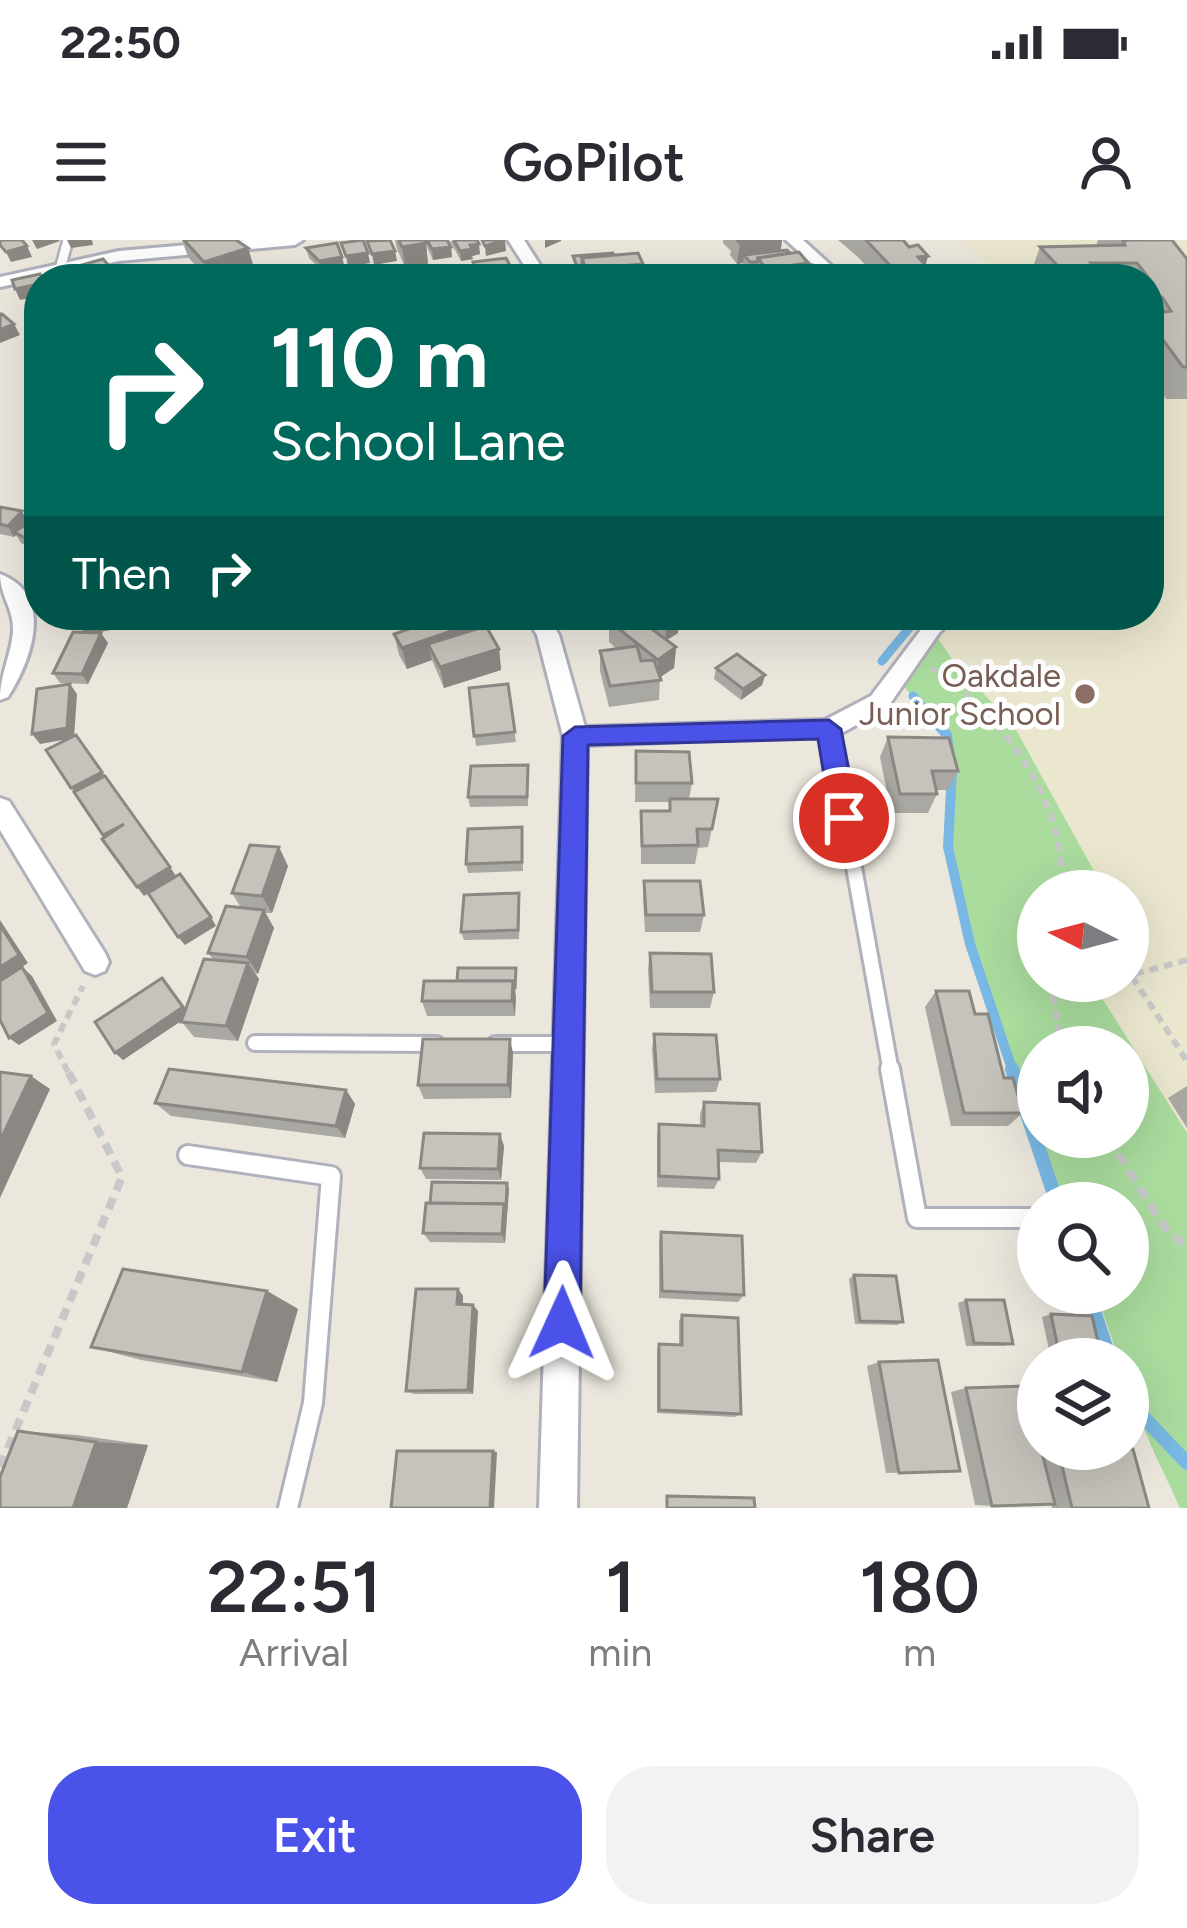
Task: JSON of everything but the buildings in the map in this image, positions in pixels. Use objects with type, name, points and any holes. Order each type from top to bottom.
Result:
[{"type":"street","points":[[107,264],[295,240]]},
{"type":"street","points":[[794,240],[821,264]]},
{"type":"street","points":[[0,581],[20,601],[24,623]]},
{"type":"street","points":[[0,691],[24,646],[25,630]]},
{"type":"street","points":[[545,630],[575,736],[558,1508]]},
{"type":"street","points":[[575,736],[829,729],[879,702],[931,630]]},
{"type":"street","points":[[0,808],[95,962]]},
{"type":"lane","points":[[829,729],[917,1218],[1017,1218]]},
{"type":"lane","points":[[255,1043],[453,1045]]},
{"type":"lane","points":[[476,1045],[568,1045]]},
{"type":"lane","points":[[188,1155],[331,1176],[313,1403],[288,1508]]},
{"type":"path","points":[[912,659],[970,693],[1008,737],[1063,846],[1066,870]]},
{"type":"path","points":[[1187,961],[1131,975],[1187,1061]]},
{"type":"path","points":[[0,1467],[122,1177],[54,1044],[95,962]]},
{"type":"path","points":[[1120,1158],[1164,1226],[1187,1248]]},
{"type":"shaded area","name":"Oakdale Junior School","points":[[961,240],[1187,240],[1187,1133],[1149,1073],[1149,1026],[1119,1026],[1104,1002],[1149,1002],[1149,870],[1093,870],[1015,728],[932,630],[1164,630],[1164,264],[987,264]]},
{"type":"green space","points":[[930,630],[1015,728],[1093,870],[1017,870],[1017,1002],[1104,1002],[1120,1026],[1017,1026],[1017,1074],[970,944],[948,847],[952,772],[947,735],[897,679]]},
{"type":"green space","points":[[1149,1073],[1187,1133],[1187,1508],[1180,1508],[1149,1441],[1149,1338],[1112,1338],[1103,1314],[1149,1314],[1149,1182],[1056,1182],[1047,1158],[1149,1158]]},
{"type":"waterway","points":[[882,661],[908,630]]},
{"type":"waterway","points":[[913,696],[940,727]]},
{"type":"waterway","points":[[937,724],[947,735],[949,752]]},
{"type":"waterway","points":[[952,770],[948,847],[970,944],[1013,1072]]},
{"type":"waterway","points":[[1012,1069],[1050,1182]]},
{"type":"waterway","points":[[1095,1314],[1103,1338]]},
{"type":"waterway","points":[[1149,1423],[1187,1463]]},
{"type":"place","name":"Oakdale Junior School","points":[[1085,694]]},
{"type":"route","points":[[562,1323],[575,736],[829,729],[844,818]]}]
